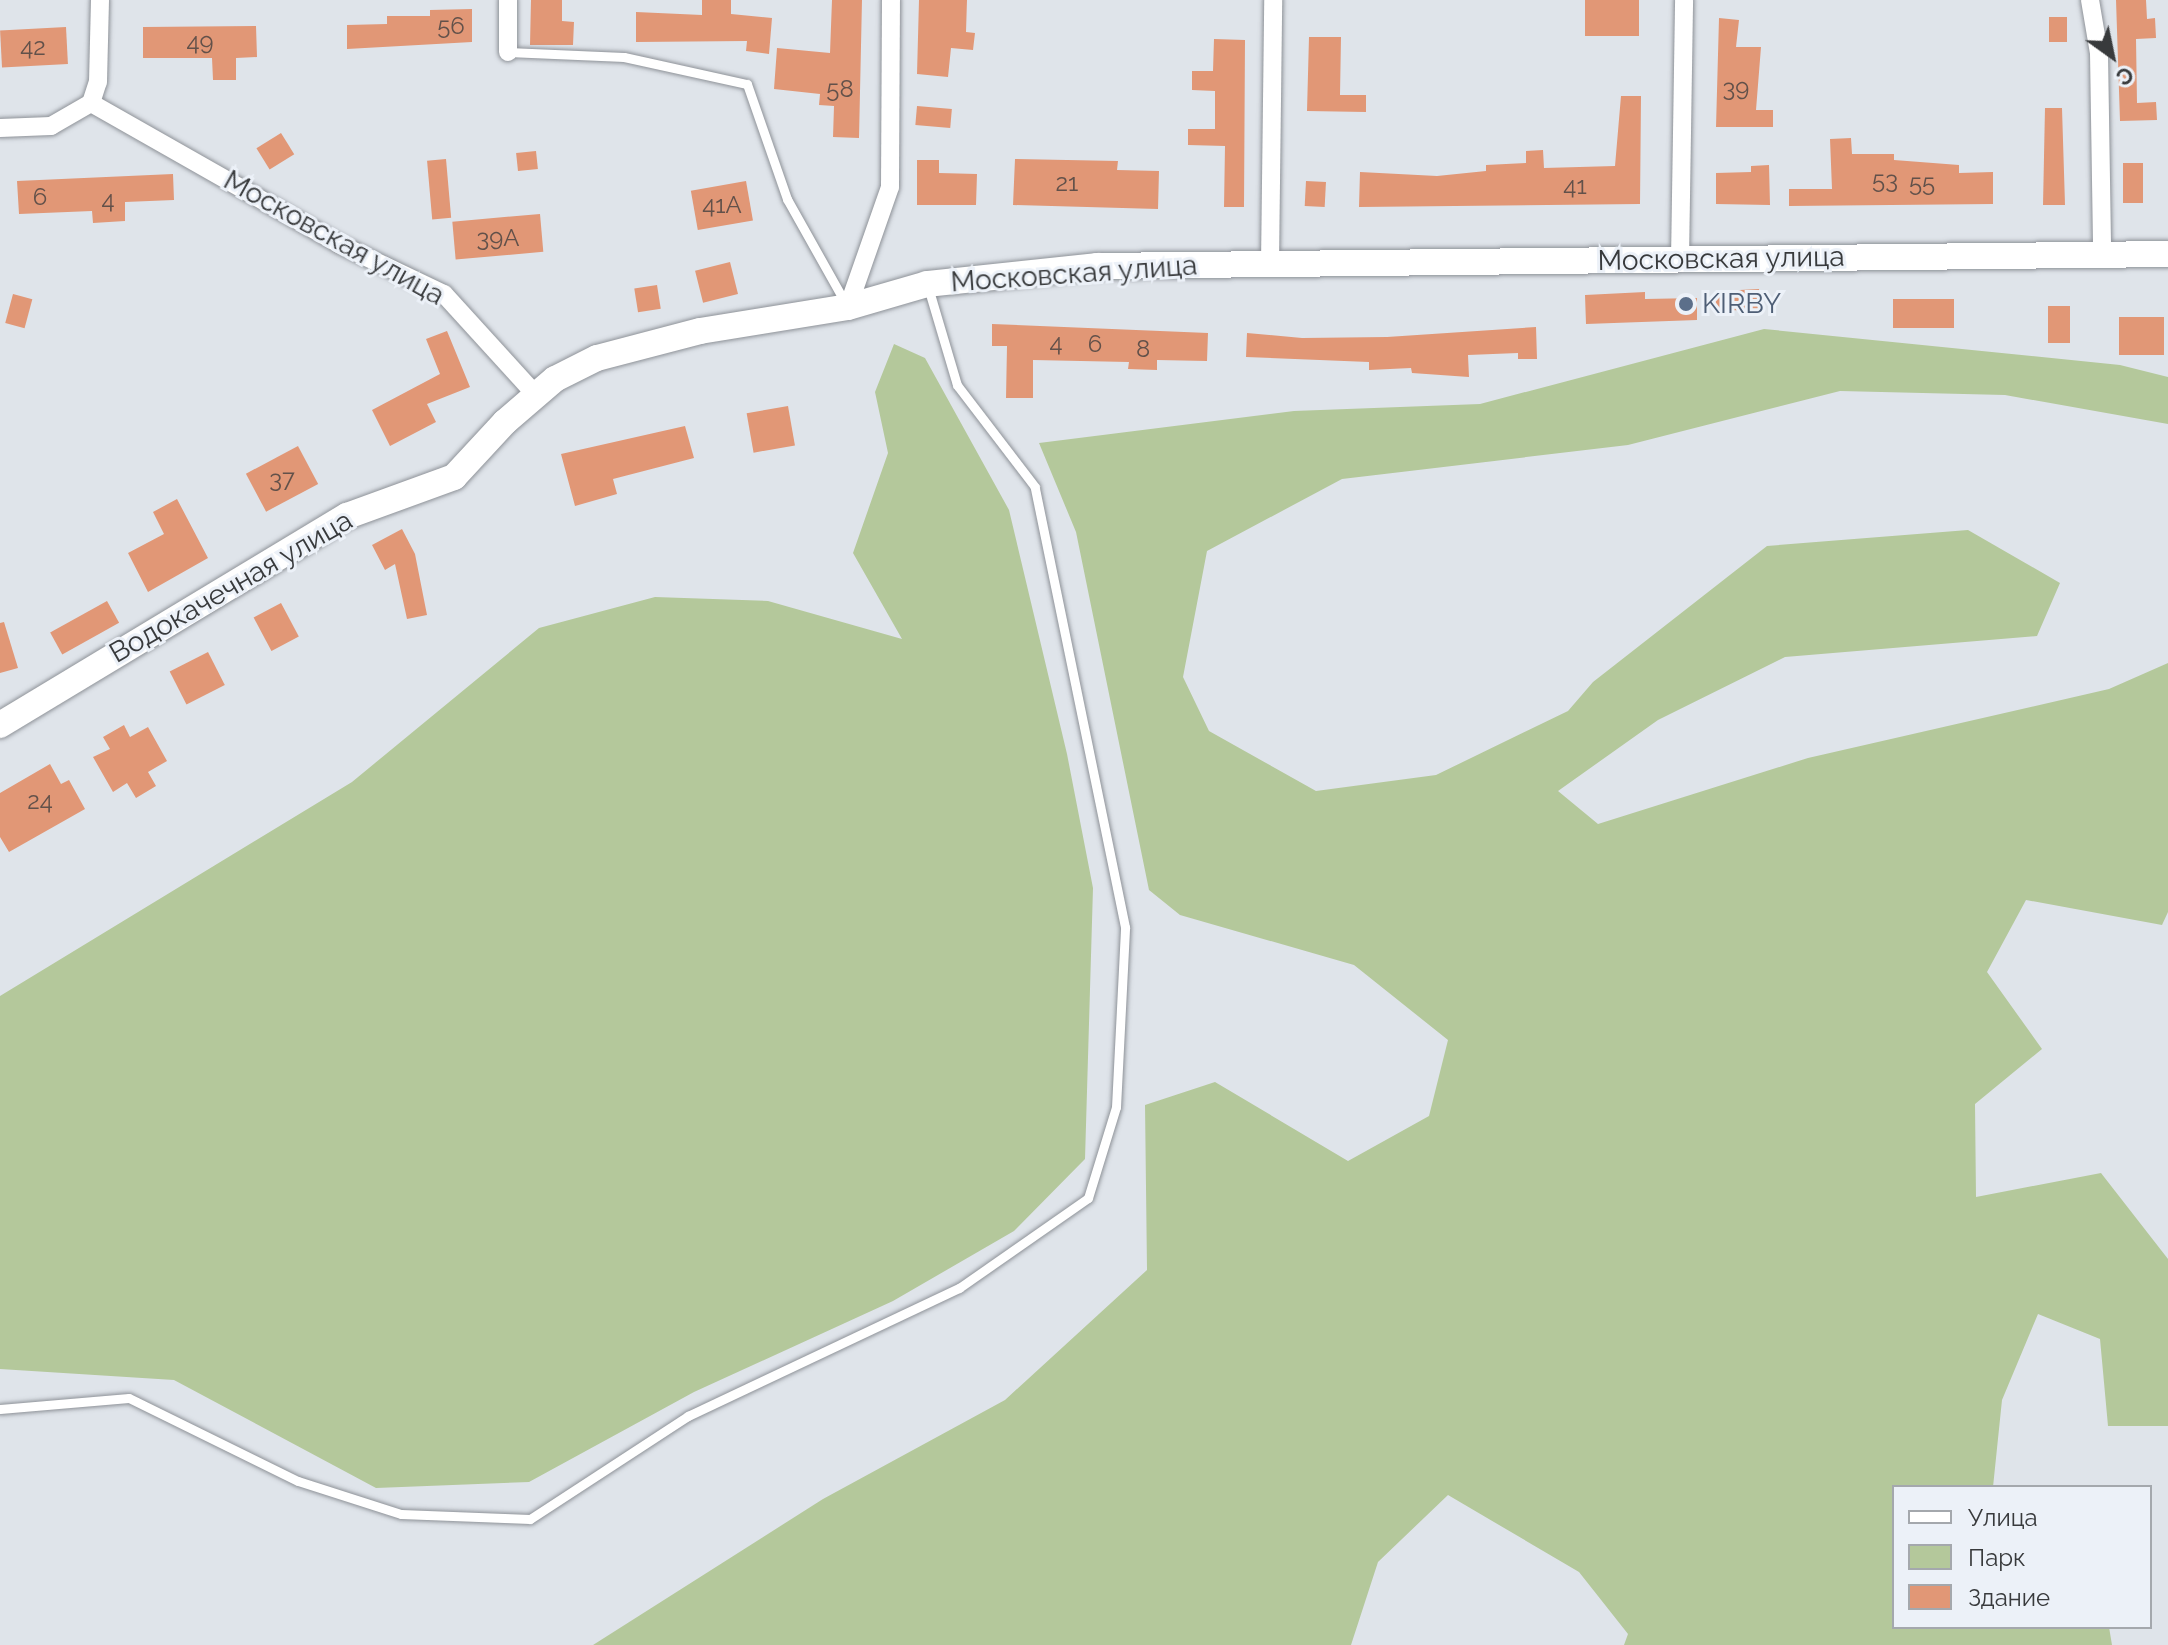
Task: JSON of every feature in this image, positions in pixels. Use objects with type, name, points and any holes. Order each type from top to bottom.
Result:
[{"type":"street","points":[[0,128],[51,126],[91,103],[98,82],[100,0]]},
{"type":"street","points":[[508,0],[508,52]]},
{"type":"street","points":[[848,307],[890,187],[891,0]]},
{"type":"street","points":[[1270,264],[1273,0]]},
{"type":"street","points":[[1680,260],[1684,0]]},
{"type":"street","points":[[2090,0],[2099,53],[2102,254]]},
{"type":"street","name":"Московская улица","points":[[91,103],[339,244],[444,294],[535,394],[597,358],[700,331],[848,307],[927,284],[1097,266],[2168,254]]},
{"type":"street","name":"Водокачечная улица","points":[[0,725],[347,516],[454,477],[535,394]]},
{"type":"lane","points":[[508,52],[624,57],[747,84],[787,199],[848,307]]},
{"type":"lane","points":[[0,1409],[129,1398],[298,1481],[401,1514],[530,1519],[688,1416],[959,1288],[1088,1198],[1116,1107],[1125,927],[1035,487],[957,385],[927,284]]},
{"type":"green space","points":[[1764,329],[2120,365],[2168,377],[2168,424],[2005,395],[1840,391],[1628,445],[1342,479],[1207,551],[1183,677],[1209,731],[1316,791],[1436,775],[1568,711],[1593,682],[1767,546],[1968,530],[2060,583],[2037,636],[1785,657],[1658,720],[1558,791],[1598,824],[1808,758],[2109,689],[2168,663],[2168,912],[2162,925],[2026,900],[1987,972],[2042,1049],[1975,1104],[1976,1197],[2101,1173],[2168,1259],[2168,1426],[2108,1426],[2100,1339],[2038,1314],[2002,1400],[1993,1485],[1892,1485],[1892,1629],[2109,1629],[2112,1645],[1624,1645],[1628,1634],[1579,1572],[1448,1495],[1378,1562],[1351,1645],[593,1645],[823,1499],[1005,1400],[1147,1270],[1145,1105],[1215,1082],[1348,1161],[1429,1116],[1448,1040],[1354,965],[1180,915],[1149,890],[1076,532],[1039,443],[1294,411],[1480,404]]},
{"type":"green space","points":[[894,344],[925,358],[1009,510],[1067,754],[1093,888],[1085,1159],[1014,1231],[893,1301],[694,1392],[529,1482],[376,1488],[174,1380],[0,1369],[0,996],[352,782],[539,628],[655,597],[768,601],[902,639],[853,553],[888,453],[875,392]]},
{"type":"building","points":[[531,0],[562,0],[562,21],[574,22],[573,45],[530,45]]},
{"type":"building","points":[[702,0],[731,0],[731,14],[772,18],[769,54],[746,51],[747,41],[636,42],[636,12],[702,15]]},
{"type":"building","points":[[832,0],[862,0],[859,138],[833,137],[834,106],[819,105],[820,94],[774,89],[777,48],[830,53]]},
{"type":"building","points":[[919,0],[967,0],[966,32],[975,33],[973,50],[951,48],[948,77],[917,74]]},
{"type":"building","points":[[1585,0],[1639,0],[1639,36],[1585,36]]},
{"type":"building","points":[[2116,0],[2146,0],[2147,19],[2155,18],[2156,38],[2136,39],[2137,103],[2156,102],[2157,120],[2120,121]]},
{"type":"building","points":[[472,9],[472,42],[347,49],[347,25],[387,24],[387,16],[430,16],[430,10]]},
{"type":"building","points":[[2049,17],[2067,17],[2067,42],[2049,42]]},
{"type":"building","points":[[1719,18],[1739,20],[1736,47],[1761,47],[1756,110],[1773,110],[1773,127],[1716,127]]},
{"type":"building","points":[[256,26],[257,57],[236,58],[236,80],[213,80],[212,58],[143,58],[143,27]]},
{"type":"building","points":[[66,27],[68,64],[2,67],[0,30]]},
{"type":"building","points":[[1309,37],[1341,37],[1340,95],[1366,95],[1366,112],[1307,111]]},
{"type":"building","points":[[1214,39],[1245,40],[1244,207],[1224,207],[1225,146],[1188,145],[1188,129],[1215,129],[1215,91],[1192,90],[1192,71],[1213,71]]},
{"type":"building","points":[[1621,96],[1641,96],[1640,204],[1359,207],[1360,172],[1437,176],[1486,171],[1486,165],[1526,163],[1526,151],[1543,150],[1544,168],[1615,166]]},
{"type":"building","points":[[917,106],[952,109],[950,128],[915,125]]},
{"type":"building","points":[[2045,108],[2062,108],[2065,205],[2043,205]]},
{"type":"building","points":[[281,133],[294,154],[270,170],[256,148]]},
{"type":"building","points":[[1851,138],[1852,154],[1894,154],[1894,160],[1959,165],[1959,173],[1993,172],[1993,204],[1789,206],[1789,189],[1832,189],[1830,139]]},
{"type":"building","points":[[536,151],[538,169],[518,171],[516,153]]},
{"type":"building","points":[[446,159],[451,218],[432,219],[427,161]]},
{"type":"building","points":[[1015,159],[1118,161],[1117,170],[1159,171],[1158,209],[1013,205]]},
{"type":"building","points":[[917,160],[939,160],[939,173],[977,174],[976,205],[917,205]]},
{"type":"building","points":[[2123,163],[2143,163],[2143,203],[2123,203]]},
{"type":"building","points":[[1769,165],[1770,205],[1716,204],[1716,173],[1751,172],[1751,166]]},
{"type":"building","points":[[173,174],[174,200],[125,202],[125,221],[93,223],[92,211],[19,214],[17,181]]},
{"type":"building","points":[[746,181],[753,220],[698,230],[691,191]]},
{"type":"building","points":[[1306,181],[1326,182],[1325,207],[1305,206]]},
{"type":"building","points":[[540,214],[543,252],[456,260],[452,222]]},
{"type":"building","points":[[730,262],[738,294],[703,303],[695,271]]},
{"type":"building","points":[[657,285],[661,309],[638,312],[634,289]]},
{"type":"building","points":[[1759,289],[1760,309],[1716,311],[1715,291]]},
{"type":"building","points":[[1645,292],[1645,299],[1697,298],[1697,320],[1586,324],[1585,295]]},
{"type":"building","points":[[13,294],[32,299],[25,328],[5,323]]},
{"type":"building","points":[[1893,299],[1954,299],[1954,328],[1893,328]]},
{"type":"building","points":[[2048,306],[2070,306],[2070,343],[2048,343]]},
{"type":"building","points":[[2119,317],[2164,317],[2164,355],[2119,355]]},
{"type":"building","points":[[992,324],[1208,333],[1207,361],[1157,360],[1157,370],[1128,369],[1129,362],[1033,360],[1033,398],[1006,398],[1007,346],[992,346]]},
{"type":"building","points":[[1536,327],[1537,359],[1518,359],[1518,353],[1468,355],[1469,377],[1412,373],[1411,368],[1369,370],[1369,362],[1246,357],[1247,333],[1302,338],[1387,337]]},
{"type":"building","points":[[447,331],[470,387],[427,404],[436,422],[390,446],[372,410],[440,374],[426,339]]},
{"type":"building","points":[[788,406],[795,445],[754,453],[747,413]]},
{"type":"building","points":[[685,426],[694,458],[613,479],[617,494],[575,506],[561,454]]},
{"type":"building","points":[[298,446],[318,484],[266,512],[246,474]]},
{"type":"building","points":[[177,499],[208,558],[148,592],[128,553],[164,534],[153,512]]},
{"type":"building","points":[[402,529],[415,554],[427,615],[407,619],[395,564],[385,570],[372,545]]},
{"type":"building","points":[[107,601],[119,623],[62,654],[50,633]]},
{"type":"building","points":[[281,603],[299,637],[271,651],[254,618]]},
{"type":"building","points":[[4,622],[18,668],[0,673],[0,623]]},
{"type":"building","points":[[208,652],[225,685],[186,704],[170,672]]},
{"type":"building","points":[[124,725],[130,737],[148,727],[167,761],[148,772],[156,786],[136,798],[127,783],[113,792],[93,757],[110,749],[103,737]]},
{"type":"building","points":[[50,764],[61,784],[69,780],[85,809],[9,852],[0,837],[0,793]]},
{"type":"place","name":"KIRBY","points":[[1686,304]]}]
